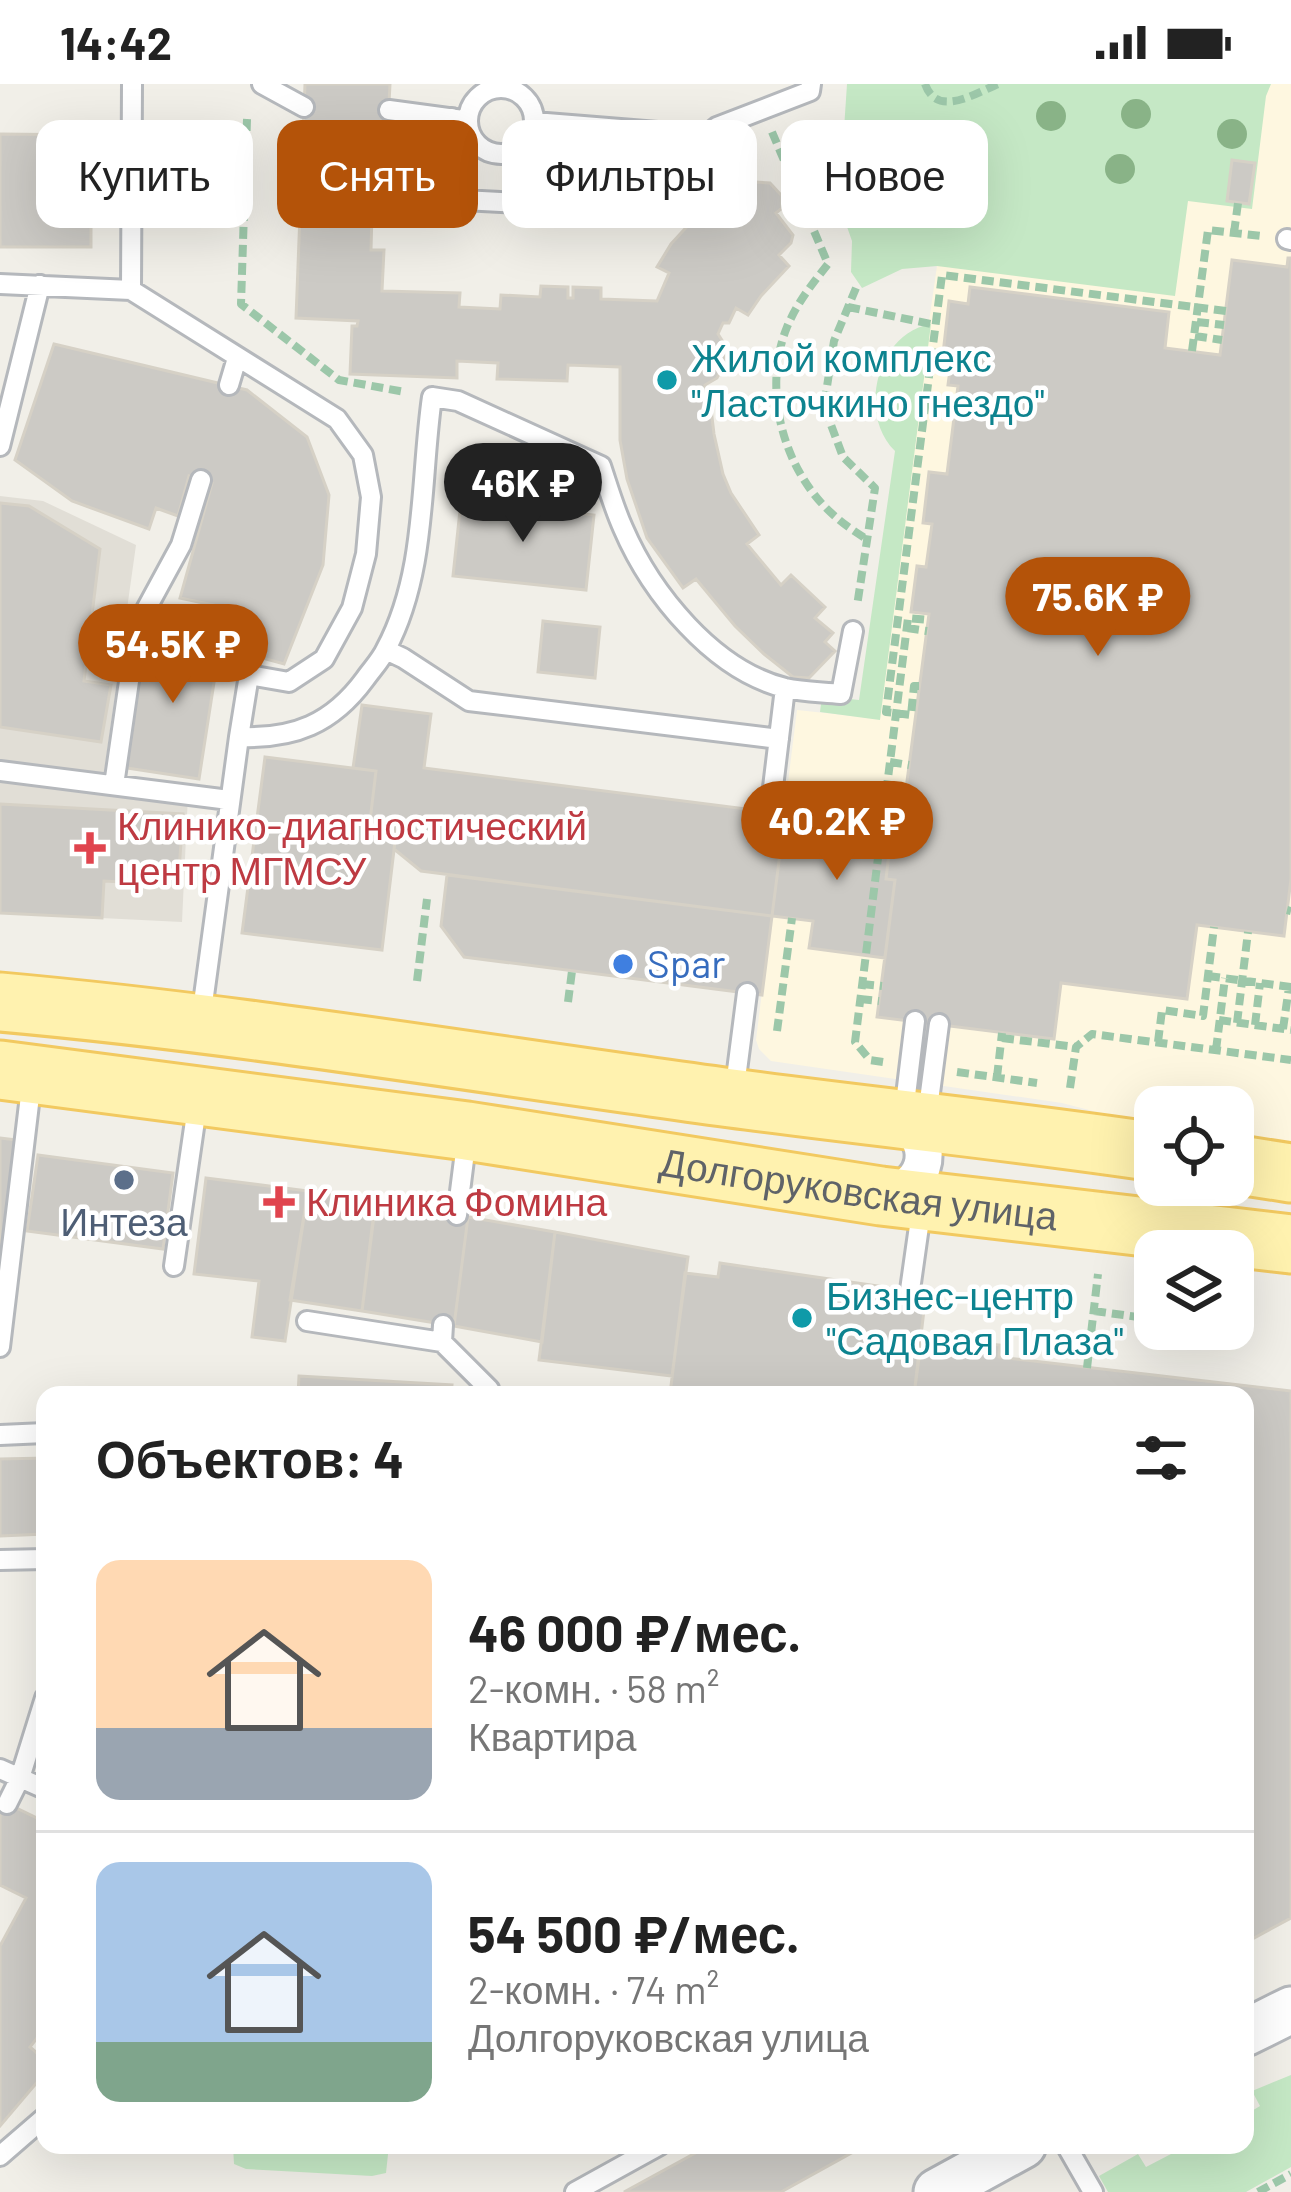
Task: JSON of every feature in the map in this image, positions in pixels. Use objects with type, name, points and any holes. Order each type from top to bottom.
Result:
[{"type":"main road","name":"Долгоруковская улица","points":[[0,1002],[200,1022],[1134,1149]]},
{"type":"main road","name":"Долгоруковская улица","points":[[16,1072],[467,1131],[902,1198],[1291,1244]]},
{"type":"main road","points":[[1254,1167],[1291,1173]]},
{"type":"street","points":[[111,1085],[85,1069],[79,1044],[91,1022],[120,1013]]},
{"type":"street","points":[[902,1198],[896,1193],[919,1175],[924,1161],[923,1146],[905,1122],[907,1118]]},
{"type":"street","points":[[1254,2028],[1291,2010]]},
{"type":"street","points":[[938,2192],[1000,2154]]},
{"type":"lane","points":[[131,290],[132,84]]},
{"type":"lane","points":[[262,84],[304,106]]},
{"type":"lane","points":[[734,120],[810,91],[811,84]]},
{"type":"lane","points":[[389,110],[460,120],[478,98],[501,88],[524,98],[534,120]]},
{"type":"lane","points":[[0,284],[131,290],[337,419],[363,455],[371,497],[366,554],[352,608],[324,659],[289,682],[249,675],[200,1022]]},
{"type":"lane","points":[[0,446],[40,286]]},
{"type":"lane","points":[[229,385],[237,358]]},
{"type":"lane","points":[[238,737],[269,738],[313,727],[351,698],[386,650],[410,585],[433,398],[458,401],[602,466],[622,527],[650,580],[693,632],[742,671],[785,688],[841,694],[853,631]]},
{"type":"lane","points":[[114,785],[137,626],[182,544],[201,480]]},
{"type":"lane","points":[[386,650],[469,701],[779,739]]},
{"type":"lane","points":[[770,812],[785,688]]},
{"type":"lane","points":[[0,771],[229,800]]},
{"type":"lane","points":[[733,1098],[747,993]]},
{"type":"lane","points":[[907,1118],[915,1022]]},
{"type":"lane","points":[[907,1118],[939,1024]]},
{"type":"lane","points":[[0,1347],[16,1072]]},
{"type":"lane","points":[[174,1266],[199,1095]]},
{"type":"lane","points":[[457,1215],[467,1131]]},
{"type":"lane","points":[[902,1198],[910,1290]]},
{"type":"lane","points":[[307,1322],[442,1334],[486,1386]]},
{"type":"lane","points":[[0,1435],[36,1433]]},
{"type":"lane","points":[[0,1560],[36,1559]]},
{"type":"lane","points":[[8,1804],[36,1727]]},
{"type":"lane","points":[[0,1769],[36,1785]]},
{"type":"lane","points":[[0,2156],[36,2125]]},
{"type":"lane","points":[[575,2192],[644,2154]]},
{"type":"lane","points":[[1071,2154],[1093,2192]]},
{"type":"path","points":[[925,84],[928,94],[952,103],[998,84]]},
{"type":"path","points":[[762,108],[828,263],[803,296],[785,332],[777,371],[778,412],[788,451],[808,487],[835,517],[868,540]]},
{"type":"path","points":[[247,119],[241,304],[339,380],[433,398]]},
{"type":"path","points":[[1234,233],[1238,202]]},
{"type":"path","points":[[1192,351],[1208,230],[1289,240]]},
{"type":"path","points":[[919,686],[914,686],[911,715],[886,712],[942,275],[1226,311]]},
{"type":"path","points":[[853,631],[875,488],[842,458],[824,406],[834,341],[856,288]]},
{"type":"path","points":[[848,307],[936,325]]},
{"type":"path","points":[[1196,322],[1224,326]]},
{"type":"path","points":[[1195,336],[1222,340]]},
{"type":"path","points":[[870,1060],[855,1042],[907,628],[927,626]]},
{"type":"path","points":[[890,762],[909,765]]},
{"type":"path","points":[[887,785],[906,788]]},
{"type":"path","points":[[417,981],[427,899]]},
{"type":"path","points":[[777,1031],[792,918]]},
{"type":"path","points":[[1158,1042],[1162,1010],[1203,1016],[1214,928]]},
{"type":"path","points":[[1237,1023],[1248,932]]},
{"type":"path","points":[[568,1002],[572,971]]},
{"type":"path","points":[[1208,976],[1290,987],[1287,1029],[1219,1020]]},
{"type":"path","points":[[1216,1050],[1225,978]]},
{"type":"path","points":[[1255,1025],[1260,983]]},
{"type":"path","points":[[862,984],[882,986]]},
{"type":"path","points":[[860,999],[879,1001]]},
{"type":"path","points":[[1070,1088],[1076,1048],[1093,1034],[1291,1060]]},
{"type":"path","points":[[997,1077],[1002,1035],[1076,1048]]},
{"type":"path","points":[[1088,1368],[1098,1274]]},
{"type":"path","points":[[1094,1311],[1134,1316]]},
{"type":"path","points":[[1258,2192],[1291,2174]]},
{"type":"shaded area","points":[[1267,84],[1291,84],[1291,1153],[1254,1146],[1254,1086],[1134,1086],[1134,1122],[1062,1103],[771,1061],[756,1040],[797,710],[872,718],[937,266],[1188,201]]},
{"type":"shaded area","points":[[0,496],[43,501],[136,545],[103,780],[188,795],[182,922],[0,913]]},
{"type":"green space","points":[[847,84],[1271,84],[1252,209],[1188,201],[1175,296],[937,266],[902,269],[862,288],[851,272],[847,228],[988,228],[988,120],[845,120]]},
{"type":"green space","points":[[931,324],[880,720],[820,712],[822,696],[859,700],[895,451],[877,417],[878,377],[897,342]]},
{"type":"green space","points":[[1291,2075],[1291,2167],[1246,2192],[1108,2192],[1099,2176],[1138,2154],[1146,2167],[1171,2154],[1254,2154],[1254,2110],[1260,2106],[1254,2090]]},
{"type":"green space","points":[[233,2154],[388,2154],[386,2173],[372,2176],[246,2169],[234,2164]]},
{"type":"building","name":"Жилой комплекс \"Ласточкино гнездо\"","points":[[305,84],[390,84],[389,103],[400,104],[400,120],[304,120]]},
{"type":"building","points":[[0,134],[36,134],[36,228],[91,228],[91,247],[0,247]]},
{"type":"building","points":[[1232,160],[1255,163],[1249,204],[1227,201]]},
{"type":"building","name":"Жилой комплекс \"Ласточкино гнездо\"","points":[[757,182],[770,183],[781,195],[781,209],[776,213],[781,228],[793,235],[779,255],[789,266],[748,315],[736,308],[729,323],[723,323],[718,334],[725,345],[725,363],[717,378],[705,385],[705,398],[710,400],[723,474],[759,535],[747,544],[781,585],[791,575],[825,607],[815,618],[833,633],[825,642],[835,651],[809,678],[793,677],[735,626],[696,579],[683,588],[647,538],[627,479],[620,440],[620,367],[568,365],[567,381],[497,379],[498,363],[457,361],[457,378],[350,374],[352,326],[358,321],[296,318],[299,228],[372,228],[371,250],[384,250],[382,291],[460,293],[459,307],[500,309],[501,295],[540,297],[541,286],[568,287],[568,298],[573,298],[573,287],[601,288],[601,299],[657,301],[669,273],[657,267],[686,228],[757,228]]},
{"type":"building","points":[[1288,258],[1291,879],[1284,936],[1197,925],[1187,999],[1061,983],[1054,1039],[877,1017],[895,880],[886,879],[895,804],[904,804],[929,614],[911,612],[917,566],[926,567],[932,524],[923,523],[929,472],[947,474],[958,386],[948,385],[952,355],[943,354],[949,301],[968,304],[970,287],[1169,312],[1165,348],[1220,355],[1232,260],[1287,267]]},
{"type":"building","points":[[54,344],[247,390],[307,437],[329,495],[323,565],[284,664],[202,641],[213,605],[180,598],[212,483],[189,476],[178,516],[156,508],[149,529],[72,501],[15,460]]},
{"type":"building","points":[[461,501],[594,515],[586,590],[453,576]]},
{"type":"building","points":[[0,503],[29,506],[100,549],[84,681],[111,685],[101,742],[0,727]]},
{"type":"building","points":[[543,621],[600,627],[595,678],[538,672]]},
{"type":"building","points":[[147,633],[220,644],[199,779],[127,768]]},
{"type":"building","points":[[362,705],[431,714],[424,768],[785,814],[772,916],[421,871],[394,849],[397,825],[370,821],[376,771],[353,768]]},
{"type":"building","points":[[265,757],[376,771],[370,821],[397,825],[382,950],[242,933]]},
{"type":"building","name":"Клинико-диагностический центр МГМСУ","points":[[0,804],[183,814],[178,885],[104,881],[102,918],[0,913]]},
{"type":"building","points":[[785,814],[892,827],[886,879],[895,880],[885,958],[809,948],[813,921],[772,916]]},
{"type":"building","points":[[447,875],[772,916],[762,995],[464,957],[441,926]]},
{"type":"building","points":[[0,1138],[17,1140],[0,1283]]},
{"type":"building","points":[[38,1155],[173,1173],[163,1249],[27,1231]]},
{"type":"building","points":[[206,1178],[308,1191],[285,1341],[252,1337],[259,1281],[194,1274]]},
{"type":"building","points":[[308,1191],[375,1203],[362,1311],[290,1300]]},
{"type":"building","points":[[376,1200],[468,1217],[454,1326],[362,1311]]},
{"type":"building","points":[[468,1217],[555,1232],[542,1342],[454,1326]]},
{"type":"building","points":[[555,1232],[688,1257],[672,1376],[539,1360]]},
{"type":"building","name":"Бизнес-центр \"Садовая Плаза\"","points":[[720,1263],[926,1293],[915,1386],[671,1386],[685,1273],[718,1277]]},
{"type":"building","points":[[927,1338],[1000,1345],[999,1357],[1248,1386],[915,1386],[921,1343]]},
{"type":"building","points":[[299,1376],[452,1385],[452,1386],[298,1386]]},
{"type":"building","points":[[1254,1387],[1291,1391],[1291,1918],[1254,1938]]},
{"type":"building","points":[[36,1458],[36,1534],[0,1536],[0,1459]]},
{"type":"building","points":[[0,1800],[36,1818],[36,2039],[30,2047],[36,2052],[36,2084],[0,2126],[0,1946],[26,1898],[0,1885]]},
{"type":"building","points":[[694,2154],[850,2154],[781,2192],[624,2192]]},
{"type":"place","name":"Жилой комплекс \"Ласточкино гнездо\"","points":[[667,380]]},
{"type":"place","name":"Клинико-диагностический центр МГМСУ","points":[[90,848]]},
{"type":"place","name":"Spar","points":[[623,964]]},
{"type":"place","name":"Интеза","points":[[124,1180]]},
{"type":"place","name":"Клиника Фомина","points":[[279,1202]]},
{"type":"place","name":"Бизнес-центр \"Садовая Плаза\"","points":[[802,1318]]}]
